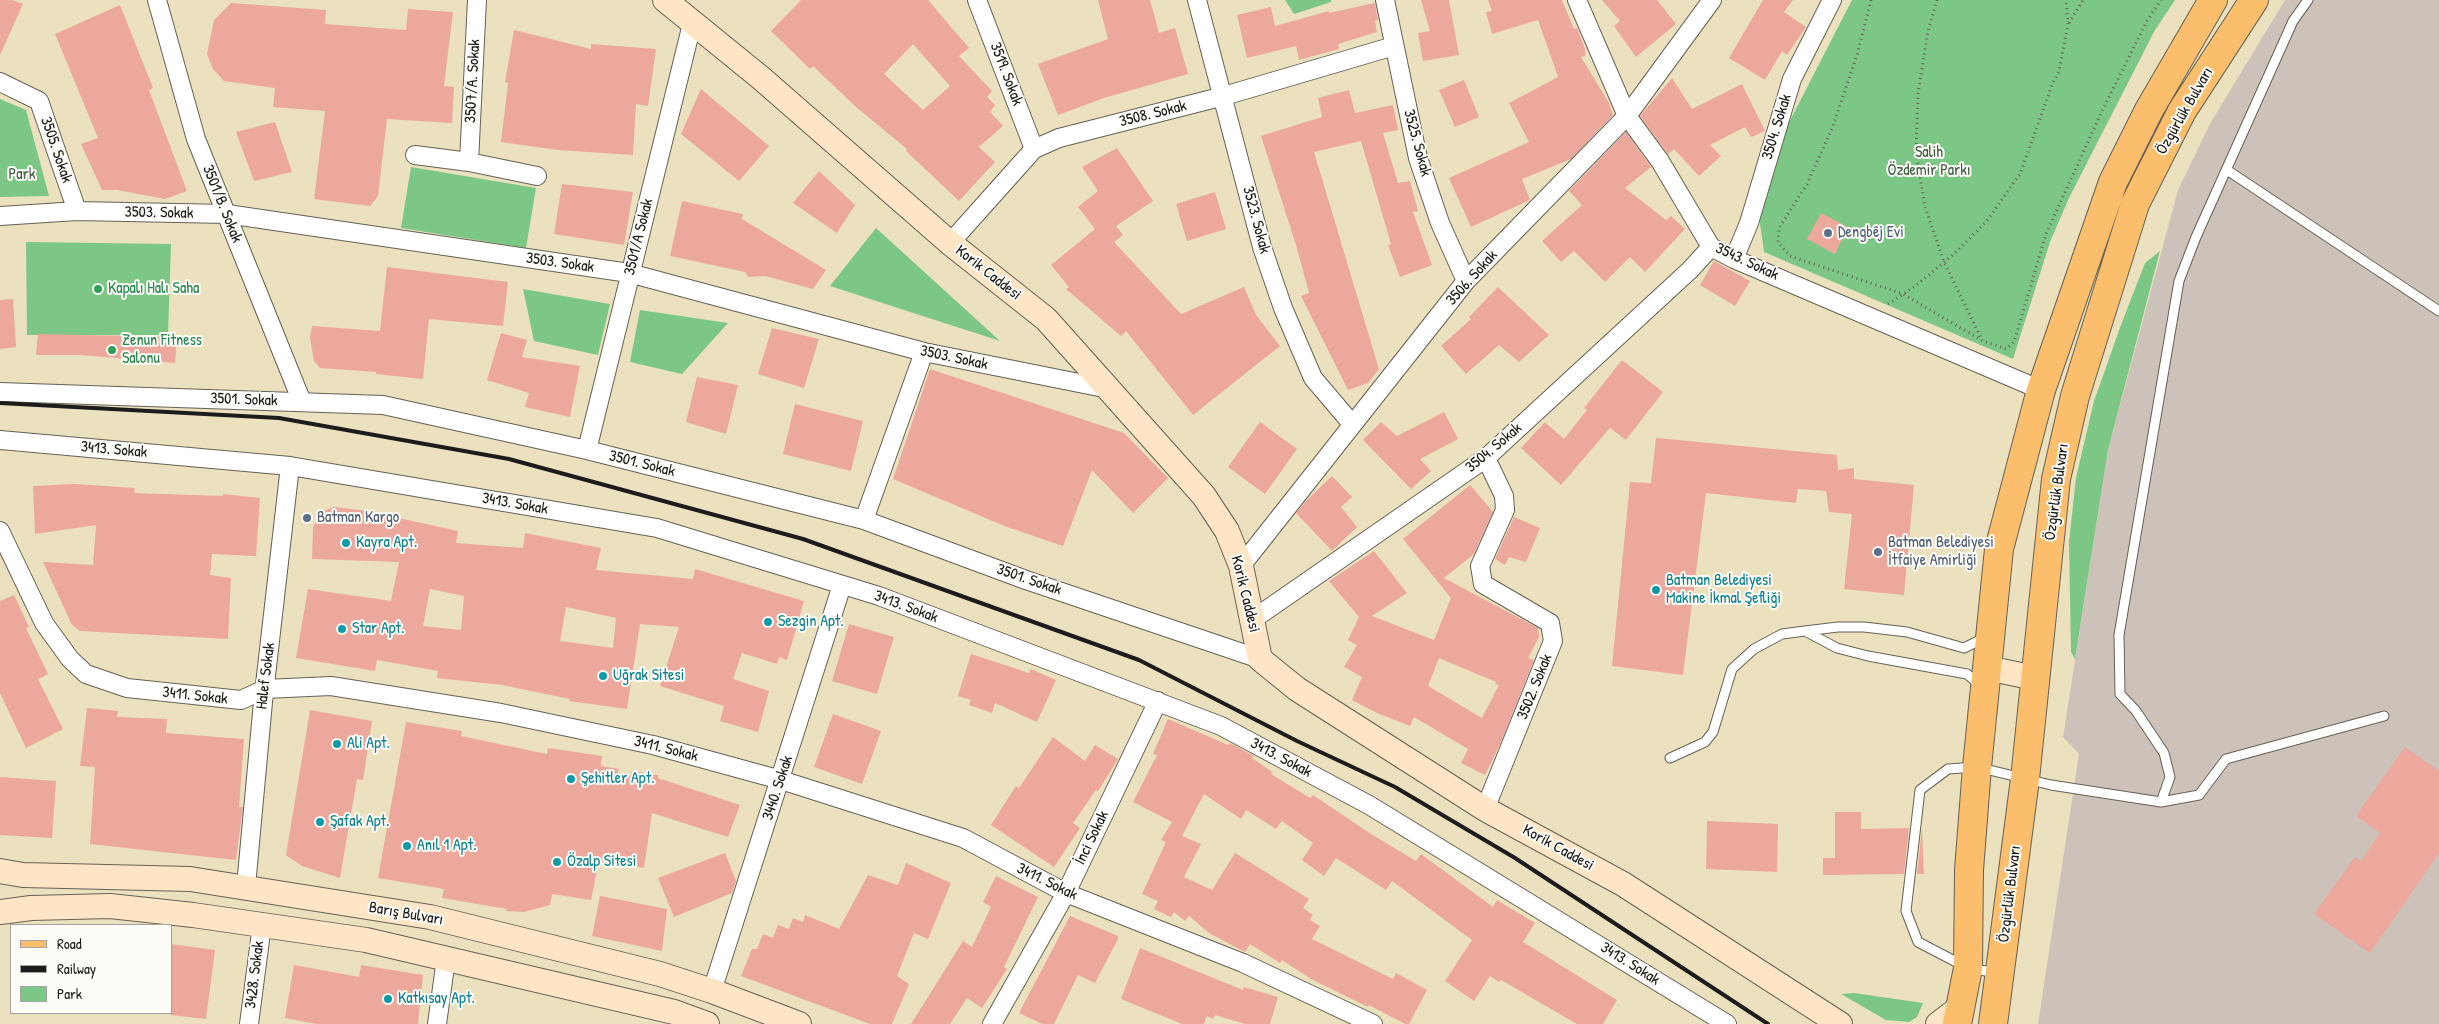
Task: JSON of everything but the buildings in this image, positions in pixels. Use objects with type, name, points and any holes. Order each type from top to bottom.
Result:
[{"type":"main road","name":"Korik Caddesi","points":[[665,0],[692,24],[761,78],[950,243],[1046,319],[1204,496],[1227,531],[1241,566],[1260,658],[1296,689],[1485,809],[1623,884],[1840,1024]]},
{"type":"main road","name":"Özgürlük Bulvarı","points":[[1951,1019],[1968,968],[1969,870],[1977,767],[1999,549],[2041,390],[2113,182],[2150,110],[2212,0]]},
{"type":"main road","name":"Özgürlük Bulvarı","points":[[1993,1024],[2024,779],[2056,479],[2075,396],[2135,204],[2182,111],[2254,0]]},
{"type":"main road","points":[[1986,678],[2035,678]]},
{"type":"main road","name":"Barış Bulvarı","points":[[0,871],[23,875],[190,879],[246,886],[430,917],[660,974],[800,1024]]},
{"type":"main road","name":"Barış Bulvarı","points":[[0,912],[31,908],[110,906],[366,940],[674,1012],[700,1023]]},
{"type":"main road","points":[[700,1023],[712,991]]},
{"type":"street","name":"3501/B. Sokak","points":[[157,0],[196,139],[302,402]]},
{"type":"street","name":"3507/A. Sokak","points":[[469,162],[477,0]]},
{"type":"street","name":"3519. Sokak","points":[[977,0],[1034,149]]},
{"type":"street","name":"3523. Sokak","points":[[1197,0],[1224,96],[1262,247],[1283,308],[1313,378],[1352,424]]},
{"type":"street","name":"3525. Sokak","points":[[1385,0],[1418,158],[1440,223],[1466,281]]},
{"type":"street","name":"3543. Sokak","points":[[1577,0],[1627,116],[1660,161],[1711,247],[1734,259],[2041,390]]},
{"type":"street","name":"3506. Sokak","points":[[1241,566],[1466,281],[1627,116],[1712,0]]},
{"type":"street","name":"3504. Sokak","points":[[1734,259],[1749,222],[1792,79],[1832,0]]},
{"type":"street","name":"3501/A Sokak","points":[[587,450],[692,24]]},
{"type":"street","name":"3508. Sokak","points":[[950,243],[1034,149],[1059,138],[1224,96],[1394,46]]},
{"type":"street","name":"3505. Sokak","points":[[0,82],[39,101],[77,211]]},
{"type":"street","points":[[415,155],[469,162],[537,176]]},
{"type":"street","name":"3503. Sokak","points":[[0,216],[77,211],[227,214],[630,273],[924,352],[1109,389]]},
{"type":"street","name":"3504. Sokak","points":[[1252,620],[1486,458],[1690,270],[1711,247]]},
{"type":"street","points":[[864,520],[924,352]]},
{"type":"street","name":"3501. Sokak","points":[[0,392],[384,405],[587,450],[864,520],[1026,580],[1260,658]]},
{"type":"street","name":"3413. Sokak","points":[[0,440],[290,466],[657,528],[879,596],[1221,726],[1369,805],[1727,1024]]},
{"type":"street","name":"3502. Sokak","points":[[1485,809],[1554,641],[1550,623],[1483,584],[1480,566],[1505,510],[1504,496],[1486,458]]},
{"type":"street","name":"Halef Sokak","points":[[246,886],[265,689],[290,466]]},
{"type":"street","name":"3411. Sokak","points":[[0,531],[44,623],[70,659],[86,674],[127,688],[206,698],[241,700],[265,689],[331,686],[501,713],[653,745],[781,780],[962,838],[1066,893],[1243,964],[1373,1024]]},
{"type":"street","name":"3440. Sokak","points":[[712,991],[842,585]]},
{"type":"street","name":"İnci Sokak","points":[[992,1024],[1066,893],[1158,701]]},
{"type":"street","name":"3428. Sokak","points":[[249,1024],[262,925]]},
{"type":"street","points":[[437,1024],[446,959]]},
{"type":"lane","points":[[2161,802],[2170,777],[2164,753],[2136,711],[2120,694],[2119,635],[2179,281],[2196,237],[2228,170],[2293,20],[2308,0]]},
{"type":"lane","points":[[2228,170],[2439,311]]},
{"type":"lane","points":[[1670,758],[1705,742],[1713,732],[1732,669],[1754,649],[1782,634],[1838,627],[1864,627],[1907,632],[1964,648],[1978,643],[1990,634]]},
{"type":"lane","points":[[1805,632],[1837,648],[1877,658],[1986,678]]},
{"type":"lane","points":[[1999,974],[1968,968],[1918,942],[1906,911],[1920,790],[1948,768],[1977,767],[2024,779],[2161,802],[2199,795],[2226,759],[2384,716]]},
{"type":"path","points":[[1871,0],[1857,55],[1833,126],[1807,184],[1779,228],[1778,242],[1790,256],[1904,294],[1983,341],[2006,348],[2014,342],[2046,234],[2102,111],[2147,21],[2161,0]]},
{"type":"path","points":[[1937,0],[1928,31],[1918,93],[1916,152],[1925,207],[1944,262],[1983,341],[2003,375]]},
{"type":"path","points":[[1869,315],[1904,294],[1944,262],[1986,222],[2020,174],[2052,85],[2059,71],[2068,24],[2066,0]]},
{"type":"path","points":[[2068,24],[2083,0]]},
{"type":"shaded area","points":[[2285,0],[2439,0],[2439,1024],[2038,1024],[2079,754],[2063,737],[2108,450],[2178,190],[2211,122]]},
{"type":"green space","points":[[1285,0],[1331,0],[1331,2],[1294,14]]},
{"type":"green space","name":"Salih Özdemir Parkı","points":[[1852,0],[2175,0],[2155,30],[2069,198],[2050,242],[2013,359],[1764,252],[1759,216],[1780,140]]},
{"type":"green space","name":"Park","points":[[0,99],[26,110],[49,196],[0,197]]},
{"type":"green space","points":[[411,167],[536,188],[526,248],[401,228]]},
{"type":"green space","points":[[876,228],[1000,341],[830,286]]},
{"type":"green space","name":"Kapalı Halı Saha","points":[[26,242],[171,244],[168,335],[27,335]]},
{"type":"green space","points":[[2160,251],[2108,450],[2075,659],[2071,652],[2069,542],[2076,478],[2094,401],[2121,325],[2145,263]]},
{"type":"green space","points":[[523,289],[610,304],[598,355],[534,341]]},
{"type":"green space","points":[[640,310],[728,323],[682,374],[630,362]]},
{"type":"green space","points":[[1854,993],[1923,1003],[1917,1017],[1909,1022],[1886,1020],[1841,994]]},
{"type":"railway","points":[[0,403],[279,418],[509,459],[803,539],[1139,660],[1297,741],[1395,787],[1515,858],[1768,1024]]},
{"type":"place","name":"Dengbêj Evi","points":[[1828,233]]},
{"type":"place","name":"Kapalı Halı Saha","points":[[98,289]]},
{"type":"place","name":"Zenun Fitness Salonu","points":[[112,350]]},
{"type":"place","name":"Batman Kargo","points":[[307,518]]},
{"type":"place","name":"Kayra Apt.","points":[[346,543]]},
{"type":"place","name":"Batman Belediyesi İtfaiye Amirliği","points":[[1878,552]]},
{"type":"place","name":"Batman Belediyesi Makine İkmal Şefliği","points":[[1656,590]]},
{"type":"place","name":"Sezgin Apt.","points":[[768,622]]},
{"type":"place","name":"Star Apt.","points":[[342,629]]},
{"type":"place","name":"Uğrak Sitesi","points":[[603,676]]},
{"type":"place","name":"Ali Apt.","points":[[337,744]]},
{"type":"place","name":"Şehitler Apt.","points":[[571,779]]},
{"type":"place","name":"Şafak Apt.","points":[[320,822]]},
{"type":"place","name":"Anıl 1 Apt.","points":[[407,846]]},
{"type":"place","name":"Özalp Sitesi","points":[[557,862]]},
{"type":"place","name":"Katkısay Apt.","points":[[388,999]]}]
